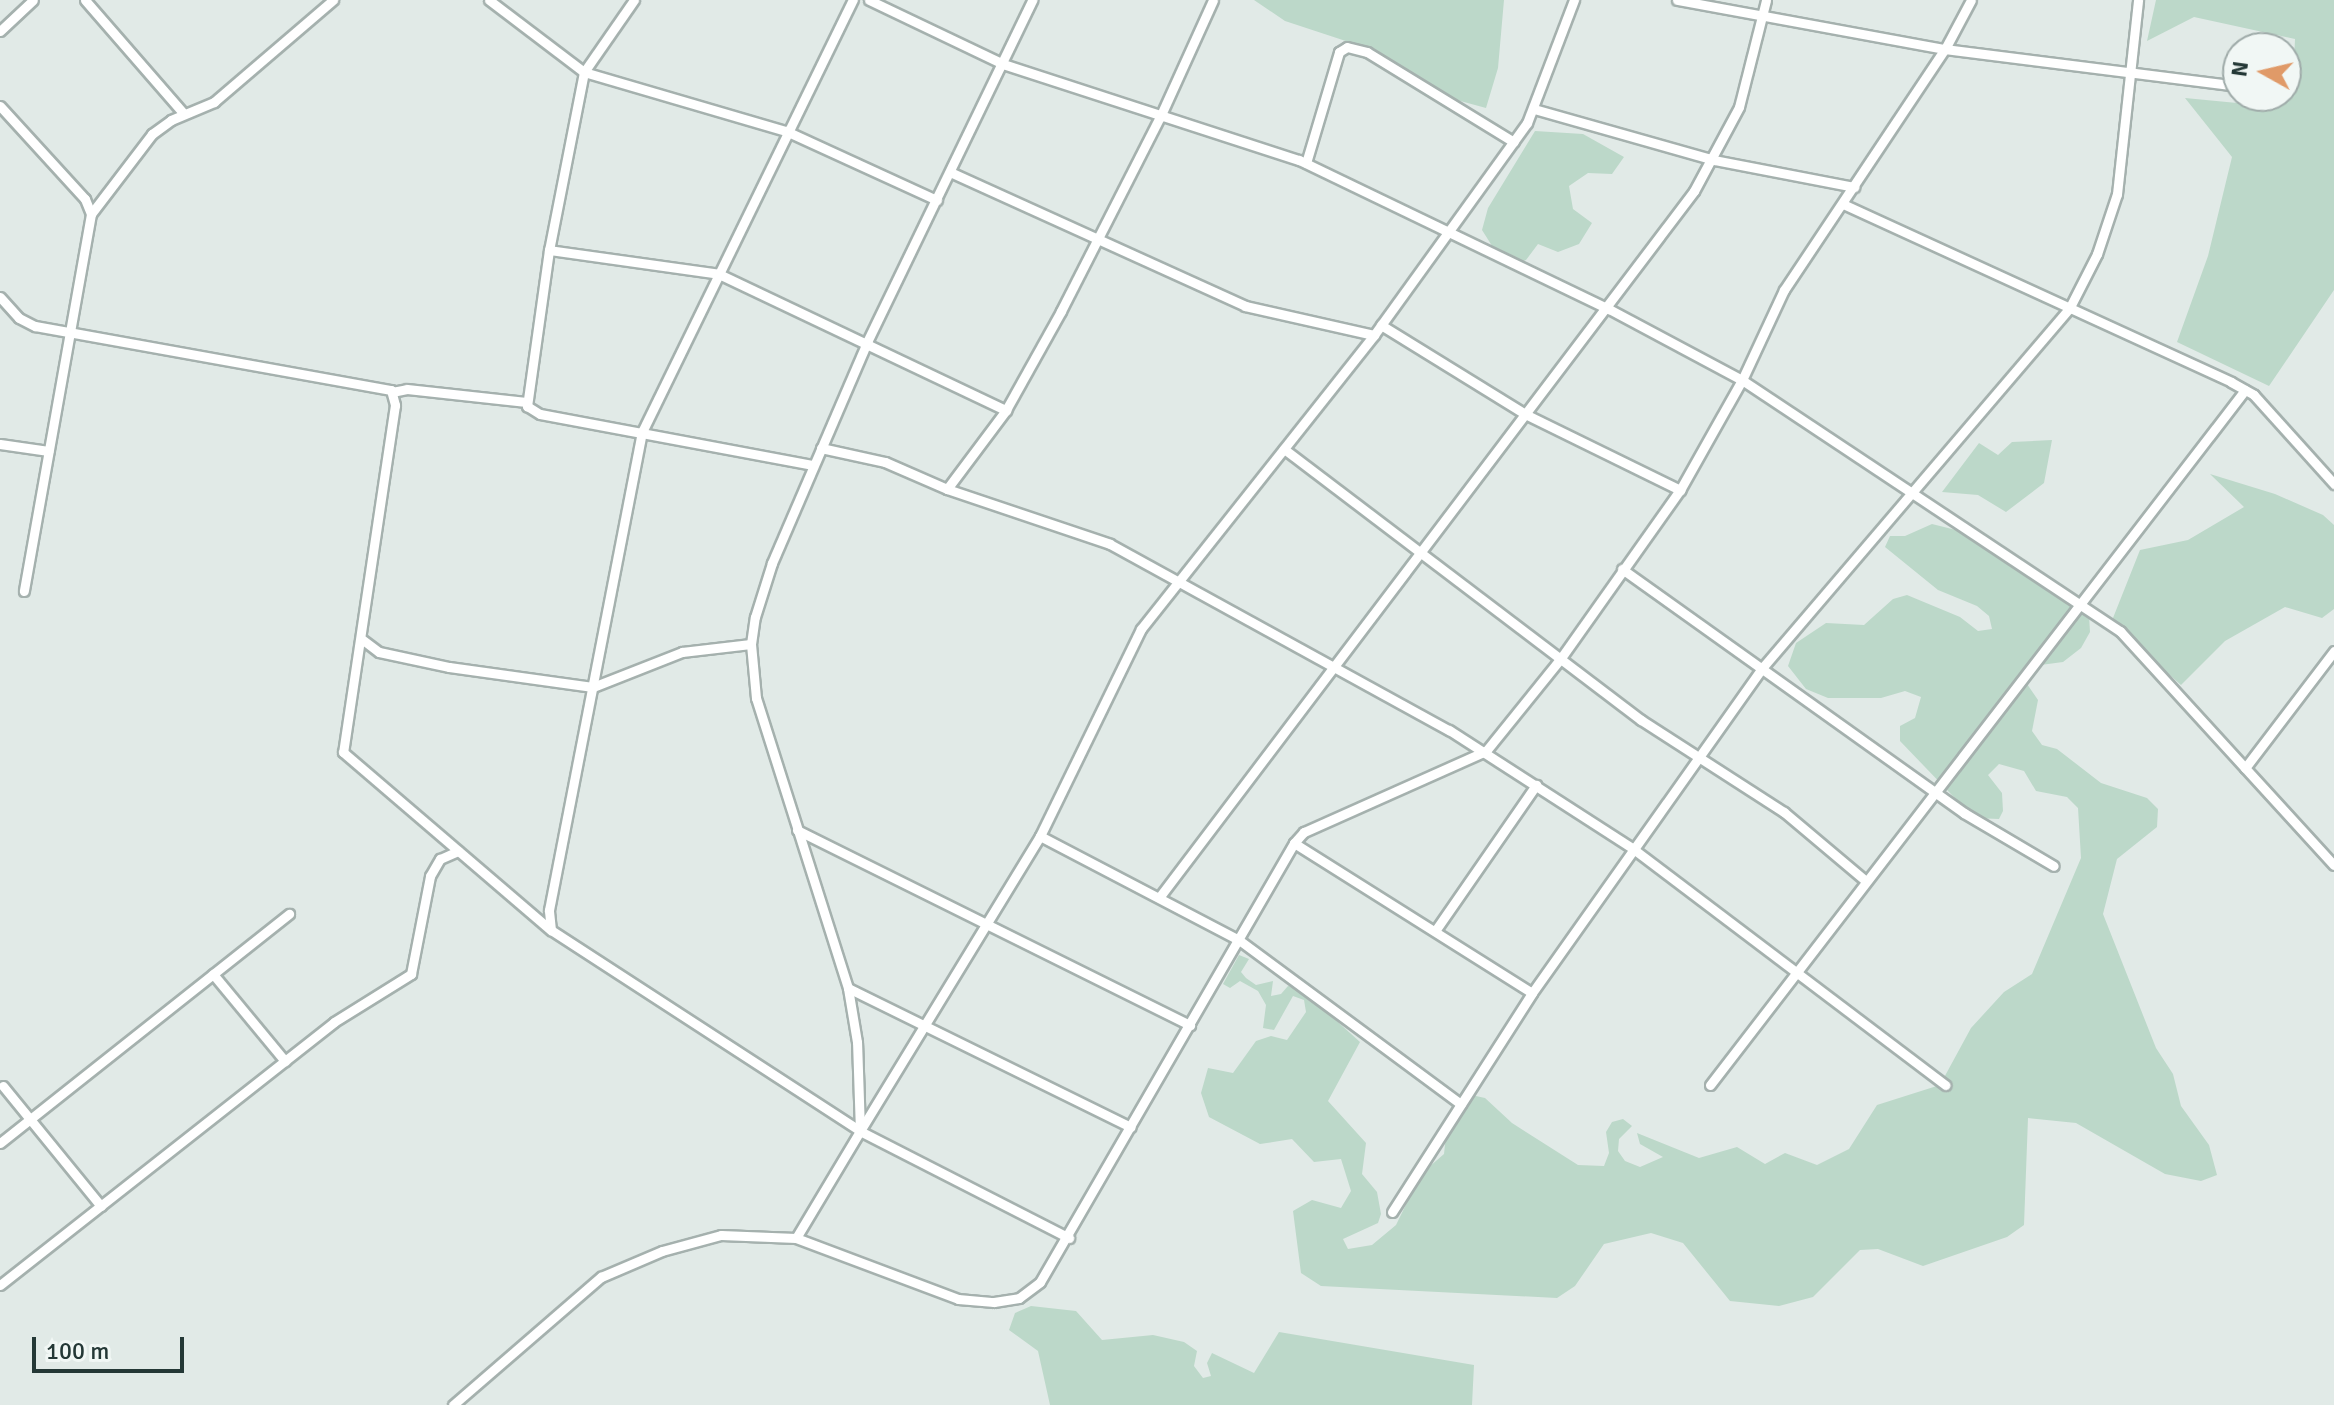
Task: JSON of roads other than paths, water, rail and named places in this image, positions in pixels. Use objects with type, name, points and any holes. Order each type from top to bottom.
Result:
[{"type":"street","points":[[0,31],[33,0]]},
{"type":"street","points":[[85,0],[184,114]]},
{"type":"street","points":[[24,591],[91,214],[152,134],[184,114],[214,102],[333,0]]},
{"type":"street","points":[[526,402],[549,250],[584,72],[634,0]]},
{"type":"street","points":[[551,930],[549,910],[642,432],[786,131],[853,0]]},
{"type":"street","points":[[869,0],[1003,64],[1306,163],[1609,309],[1742,380],[2081,602],[2120,631],[2334,865]]},
{"type":"street","points":[[860,1131],[857,1042],[848,988],[759,710],[751,644],[772,563],[813,465],[867,342],[1032,0]]},
{"type":"street","points":[[947,489],[1006,410],[1160,117],[1213,0]]},
{"type":"street","points":[[796,1238],[928,1026],[1040,836],[1131,648],[1176,580],[1374,335],[1514,142],[1534,109],[1574,0]]},
{"type":"street","points":[[1677,0],[1945,49],[2222,84]]},
{"type":"street","points":[[1161,895],[1525,414],[1609,309],[1714,160],[1739,107],[1766,0]]},
{"type":"street","points":[[453,1405],[601,1277],[662,1251],[721,1235],[796,1238],[958,1299],[994,1302],[1019,1298],[1040,1282],[1069,1238],[1294,843],[1304,832],[1486,751],[1561,658],[1680,490],[1742,380],[1784,290],[1945,49],[1971,0]]},
{"type":"street","points":[[1392,1212],[1532,993],[1763,667],[2069,309],[2097,254],[2117,194],[2138,0]]},
{"type":"street","points":[[493,1],[584,72],[786,131],[937,200]]},
{"type":"street","points":[[1306,163],[1339,52],[1347,47],[1367,52],[1514,142]]},
{"type":"street","points":[[0,106],[85,199],[91,214]]},
{"type":"street","points":[[1534,109],[1714,160],[1854,187]]},
{"type":"street","points":[[950,172],[1245,306],[1374,335]]},
{"type":"street","points":[[1843,204],[2245,390],[2334,484]]},
{"type":"street","points":[[549,250],[719,274],[1006,410]]},
{"type":"street","points":[[0,297],[19,318],[35,326],[165,346],[209,361],[367,382],[392,392],[407,389],[526,402],[540,414],[813,465]]},
{"type":"street","points":[[1381,325],[1525,414],[1680,490]]},
{"type":"street","points":[[1710,1085],[2245,390]]},
{"type":"street","points":[[392,392],[395,405],[361,624],[363,640],[343,752],[551,930],[860,1131],[1069,1238]]},
{"type":"street","points":[[0,444],[48,451]]},
{"type":"street","points":[[821,448],[885,462],[947,489],[1110,544],[1486,751],[1632,848],[1945,1085]]},
{"type":"street","points":[[1284,449],[1698,758],[1784,812],[1866,881]]},
{"type":"street","points":[[1622,569],[1935,792],[2054,866]]},
{"type":"street","points":[[363,640],[379,652],[449,667],[593,687],[682,652],[751,644]]},
{"type":"street","points":[[2245,768],[2334,651]]},
{"type":"street","points":[[1435,931],[1536,785]]},
{"type":"street","points":[[797,830],[1190,1025]]},
{"type":"street","points":[[1040,836],[1161,895],[1239,940],[1461,1104]]},
{"type":"street","points":[[1294,843],[1532,993]]},
{"type":"street","points":[[0,1285],[334,1022],[411,974],[430,876],[440,859],[458,851]]},
{"type":"street","points":[[0,1143],[289,914]]},
{"type":"street","points":[[213,974],[285,1061]]},
{"type":"street","points":[[848,988],[1131,1127]]},
{"type":"street","points":[[3,1086],[101,1206]]}]
